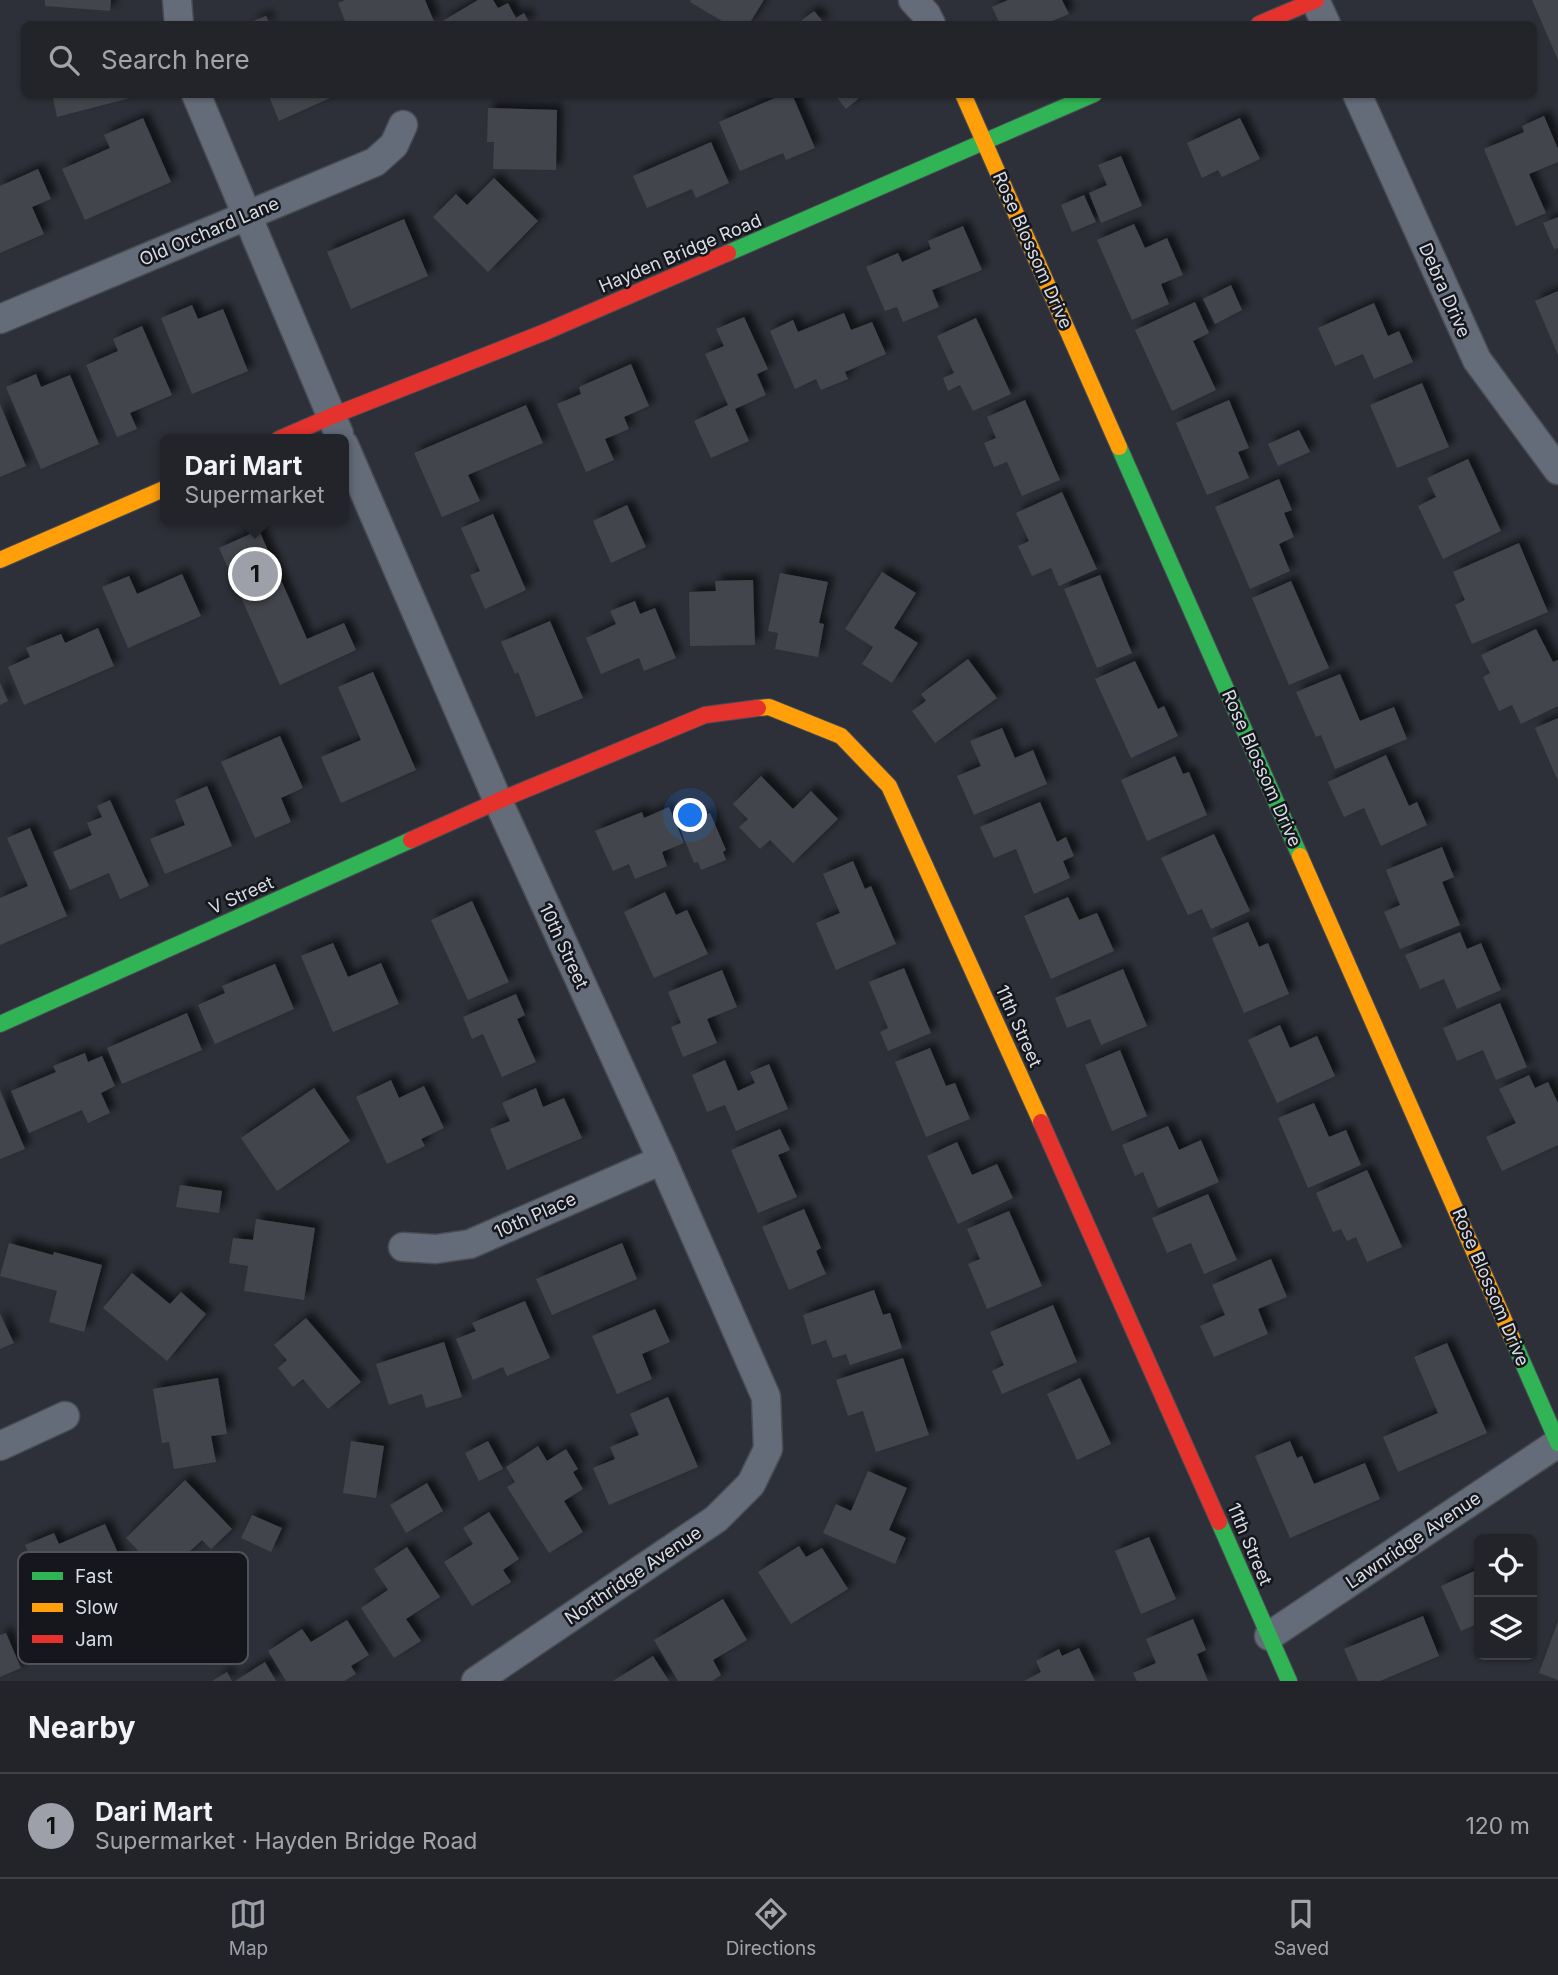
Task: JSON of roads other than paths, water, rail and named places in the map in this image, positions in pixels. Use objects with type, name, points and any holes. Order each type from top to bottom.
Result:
[{"type":"street","points":[[177,0],[179,21]]},
{"type":"street","points":[[912,0],[930,21]]},
{"type":"street","points":[[1266,21],[1315,0],[1325,21]]},
{"type":"street","points":[[198,98],[337,428]]},
{"type":"street","name":"Rose Blossom Drive","points":[[965,98],[1462,1220],[1558,1443]]},
{"type":"street","name":"Hayden Bridge Road","points":[[305,434],[337,428],[545,332],[1085,98]]},
{"type":"street","name":"Debra Drive","points":[[1359,98],[1476,360],[1558,471]]},
{"type":"street","name":"Old Orchard Lane","points":[[0,319],[375,162],[394,145],[403,125]]},
{"type":"street","name":"10th Street","points":[[349,457],[498,801],[662,1160],[766,1397],[768,1450]]},
{"type":"street","points":[[0,560],[160,491]]},
{"type":"street","name":"11th Street","points":[[498,801],[705,715],[769,707],[841,736],[890,786],[1177,1424],[1289,1681]]},
{"type":"street","name":"V Street","points":[[0,1024],[498,801]]},
{"type":"street","name":"10th Place","points":[[403,1247],[436,1249],[470,1244],[662,1160]]},
{"type":"street","points":[[0,1446],[65,1416]]},
{"type":"street","name":"Lawnridge Avenue","points":[[1269,1636],[1558,1443]]},
{"type":"street","name":"Northridge Avenue","points":[[477,1681],[716,1519],[751,1485],[768,1450]]},
{"type":"place","name":"Dari Mart","points":[[255,574]]}]
